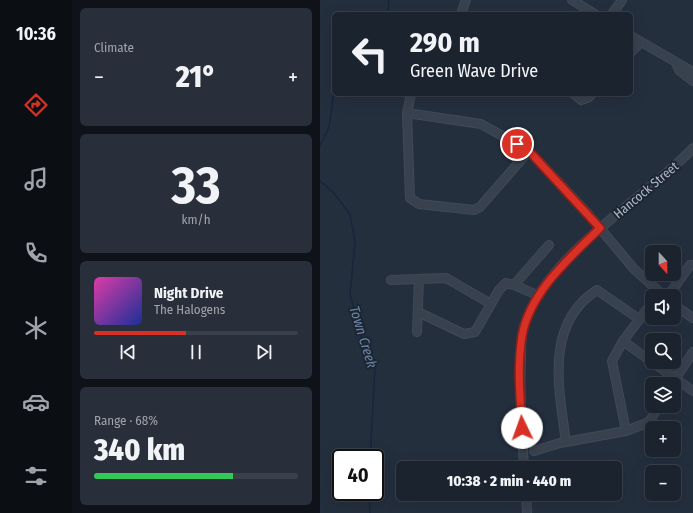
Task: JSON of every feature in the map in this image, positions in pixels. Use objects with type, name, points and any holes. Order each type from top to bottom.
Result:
[{"type":"street","points":[[462,12],[466,0]]},
{"type":"street","points":[[572,0],[591,12]]},
{"type":"street","points":[[613,12],[622,0]]},
{"type":"street","points":[[633,37],[677,65],[682,65],[693,72]]},
{"type":"street","points":[[633,50],[641,42]]},
{"type":"street","points":[[677,65],[679,70],[693,81]]},
{"type":"street","points":[[411,96],[407,113],[410,198],[419,204],[474,210],[480,207],[529,151]]},
{"type":"street","points":[[576,96],[581,100],[590,96]]},
{"type":"street","points":[[407,113],[480,124],[529,151],[600,228],[634,269],[656,289]]},
{"type":"street","name":"Hancock Street","points":[[524,461],[519,386],[522,335],[532,308],[539,296],[568,259],[600,228],[680,162],[693,148]]},
{"type":"street","points":[[514,285],[549,245]]},
{"type":"street","points":[[673,289],[690,265],[693,266]]},
{"type":"street","points":[[391,280],[446,278],[491,304]]},
{"type":"street","points":[[417,332],[419,279]]},
{"type":"street","points":[[418,312],[430,316],[464,334],[475,332],[499,290],[506,284],[514,285],[539,296]]},
{"type":"street","points":[[566,442],[558,384],[559,354],[563,334],[575,309],[584,298],[597,290],[639,319]]},
{"type":"street","points":[[681,310],[693,318]]},
{"type":"street","points":[[626,431],[612,361],[623,341],[645,312]]},
{"type":"street","points":[[623,341],[645,357]]},
{"type":"street","points":[[676,377],[693,352]]},
{"type":"street","points":[[660,369],[669,377]]},
{"type":"street","points":[[681,385],[693,391]]},
{"type":"street","points":[[534,451],[566,442],[626,431],[649,422],[655,413]]},
{"type":"street","points":[[526,501],[527,513]]},
{"type":"waterway","name":"Town Creek","points":[[388,12],[389,0]]},
{"type":"waterway","name":"Town Creek","points":[[320,146],[329,127],[333,96]]},
{"type":"waterway","name":"Town Creek","points":[[320,181],[333,192],[350,214],[355,242],[350,294],[363,344],[375,369],[371,449]]},
{"type":"waterway","name":"Town Creek","points":[[369,501],[370,513]]},
{"type":"route","points":[[517,144],[529,151],[600,228],[566,261],[550,281],[532,308],[522,335],[519,386],[522,428]]}]
